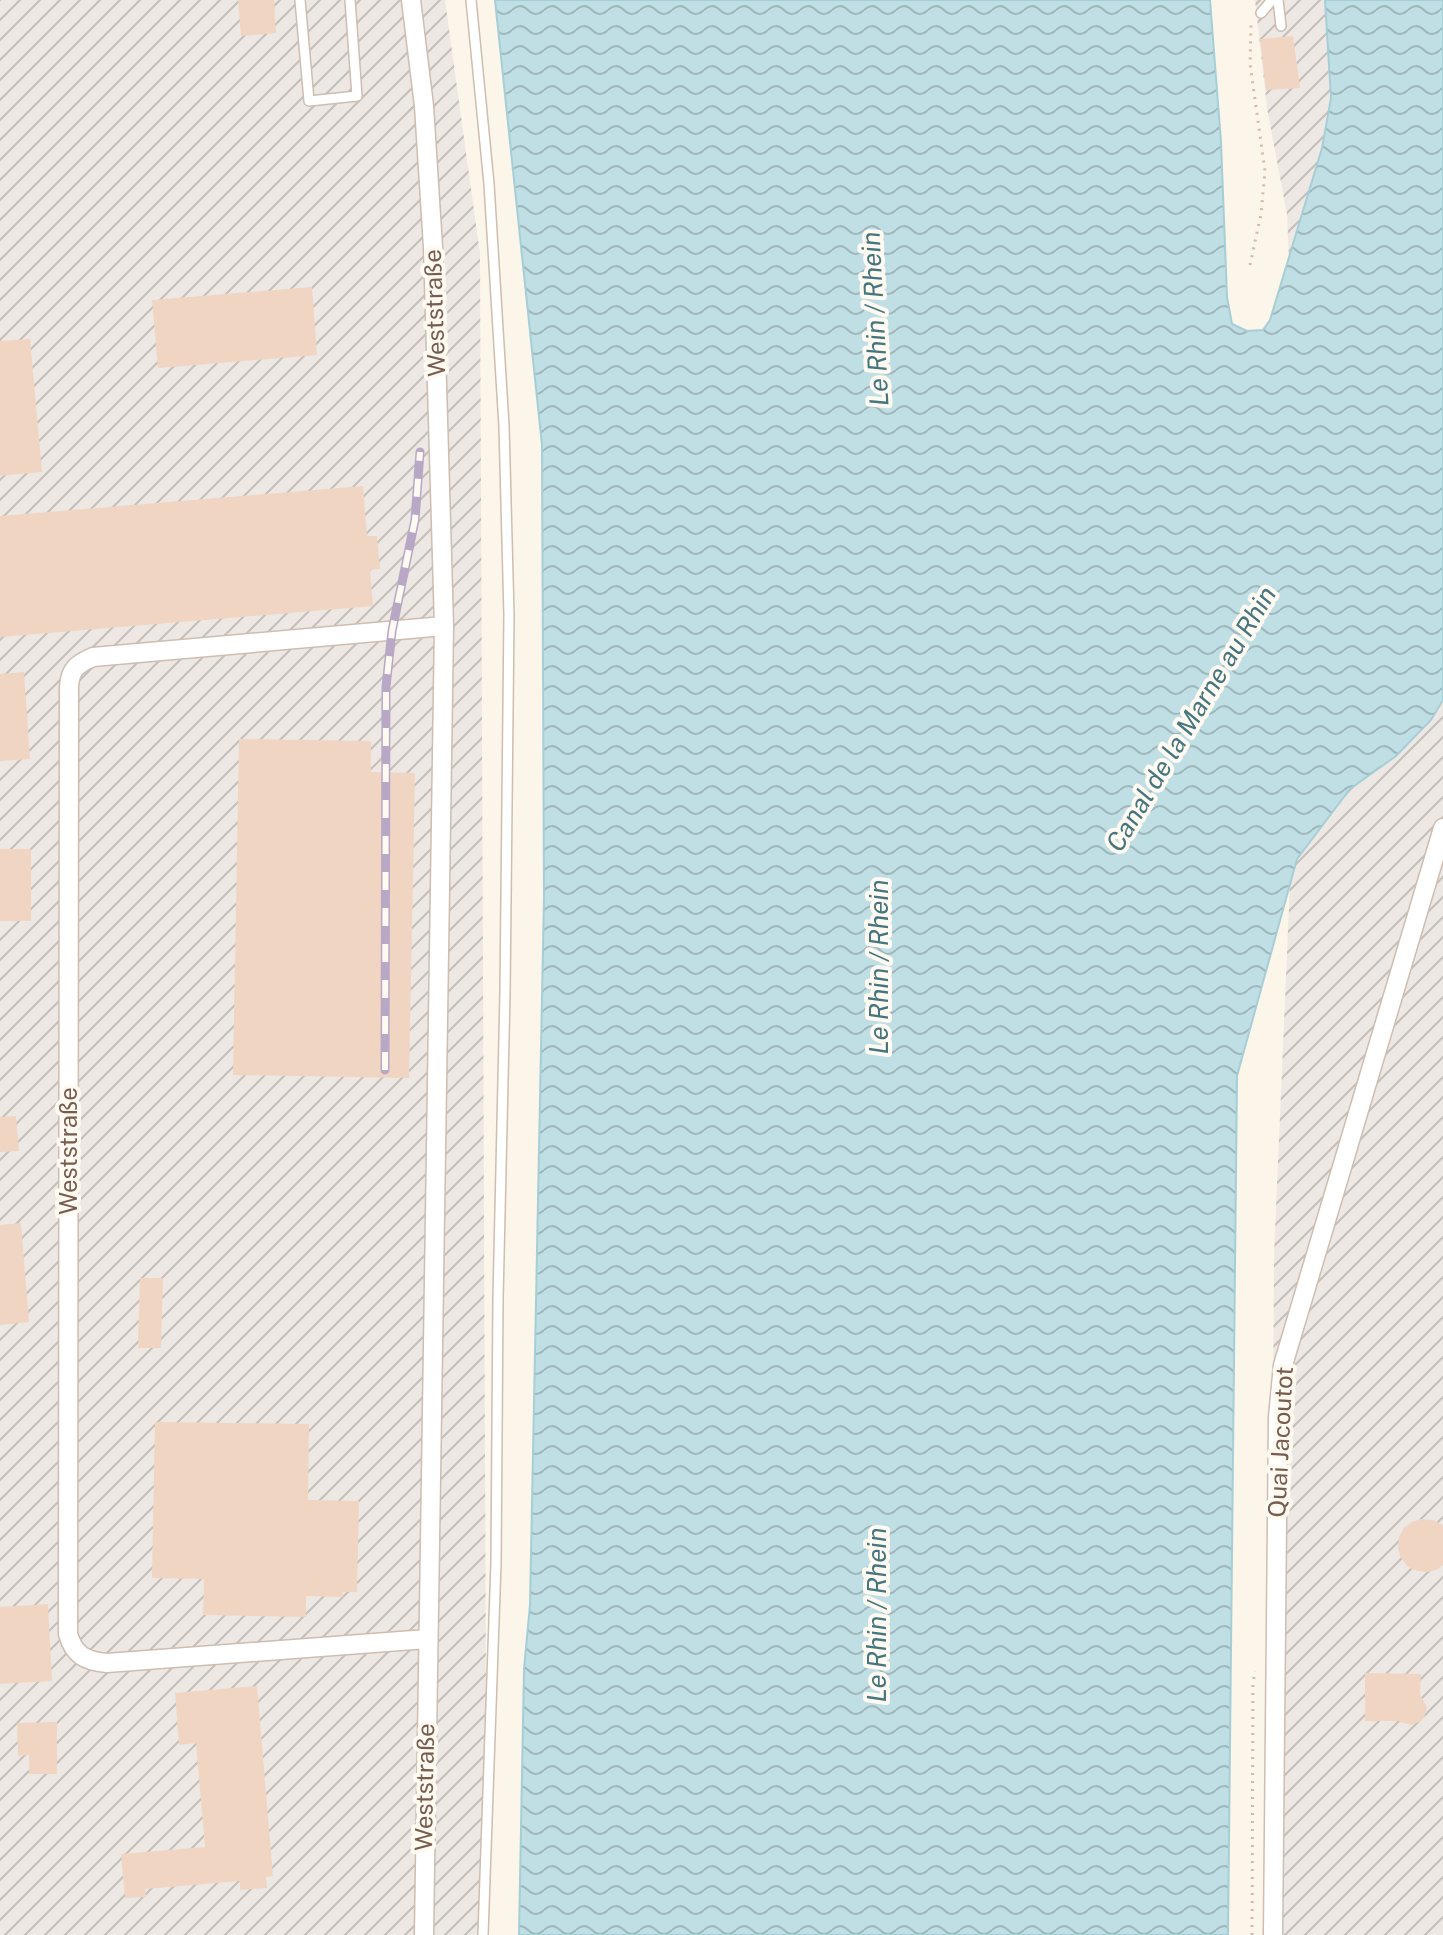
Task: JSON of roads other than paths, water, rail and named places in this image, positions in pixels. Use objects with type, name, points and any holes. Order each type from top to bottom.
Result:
[{"type":"street","name":"Weststraße","points":[[411,0],[424,106],[433,247],[444,626],[424,1935]]},
{"type":"street","name":"Weststraße","points":[[427,1639],[294,1655],[107,1663],[91,1662],[73,1649],[68,1634],[70,676],[83,661],[106,655],[444,626]]},
{"type":"street","name":"Quai Jacoutot","points":[[1273,1935],[1278,1417],[1283,1365],[1443,828]]},
{"type":"lane","points":[[300,0],[309,101],[357,96],[350,0]]},
{"type":"lane","points":[[471,0],[489,184],[504,426],[509,615],[496,1563],[483,1935]]},
{"type":"lane","points":[[1261,13],[1272,0]]},
{"type":"lane","points":[[1278,0],[1281,26]]},
{"type":"water","points":[[495,0],[1210,0],[1221,142],[1227,297],[1232,324],[1247,331],[1263,330],[1270,320],[1322,148],[1331,98],[1325,0],[1443,0],[1443,700],[1431,720],[1396,756],[1350,789],[1297,859],[1237,1076],[1228,1935],[519,1935],[524,1669],[530,1605],[544,898],[542,445]]},
{"type":"railway","points":[[385,1070],[386,687],[392,631],[415,520],[420,452]]},
{"type":"water label","name":"Le Rhin / Rhein","points":[[875,319]]},
{"type":"water label","name":"Canal de la Marne au Rhin","points":[[1191,719]]},
{"type":"water label","name":"Le Rhin / Rhein","points":[[879,967]]},
{"type":"water label","name":"Le Rhin / Rhein","points":[[877,1615]]}]
